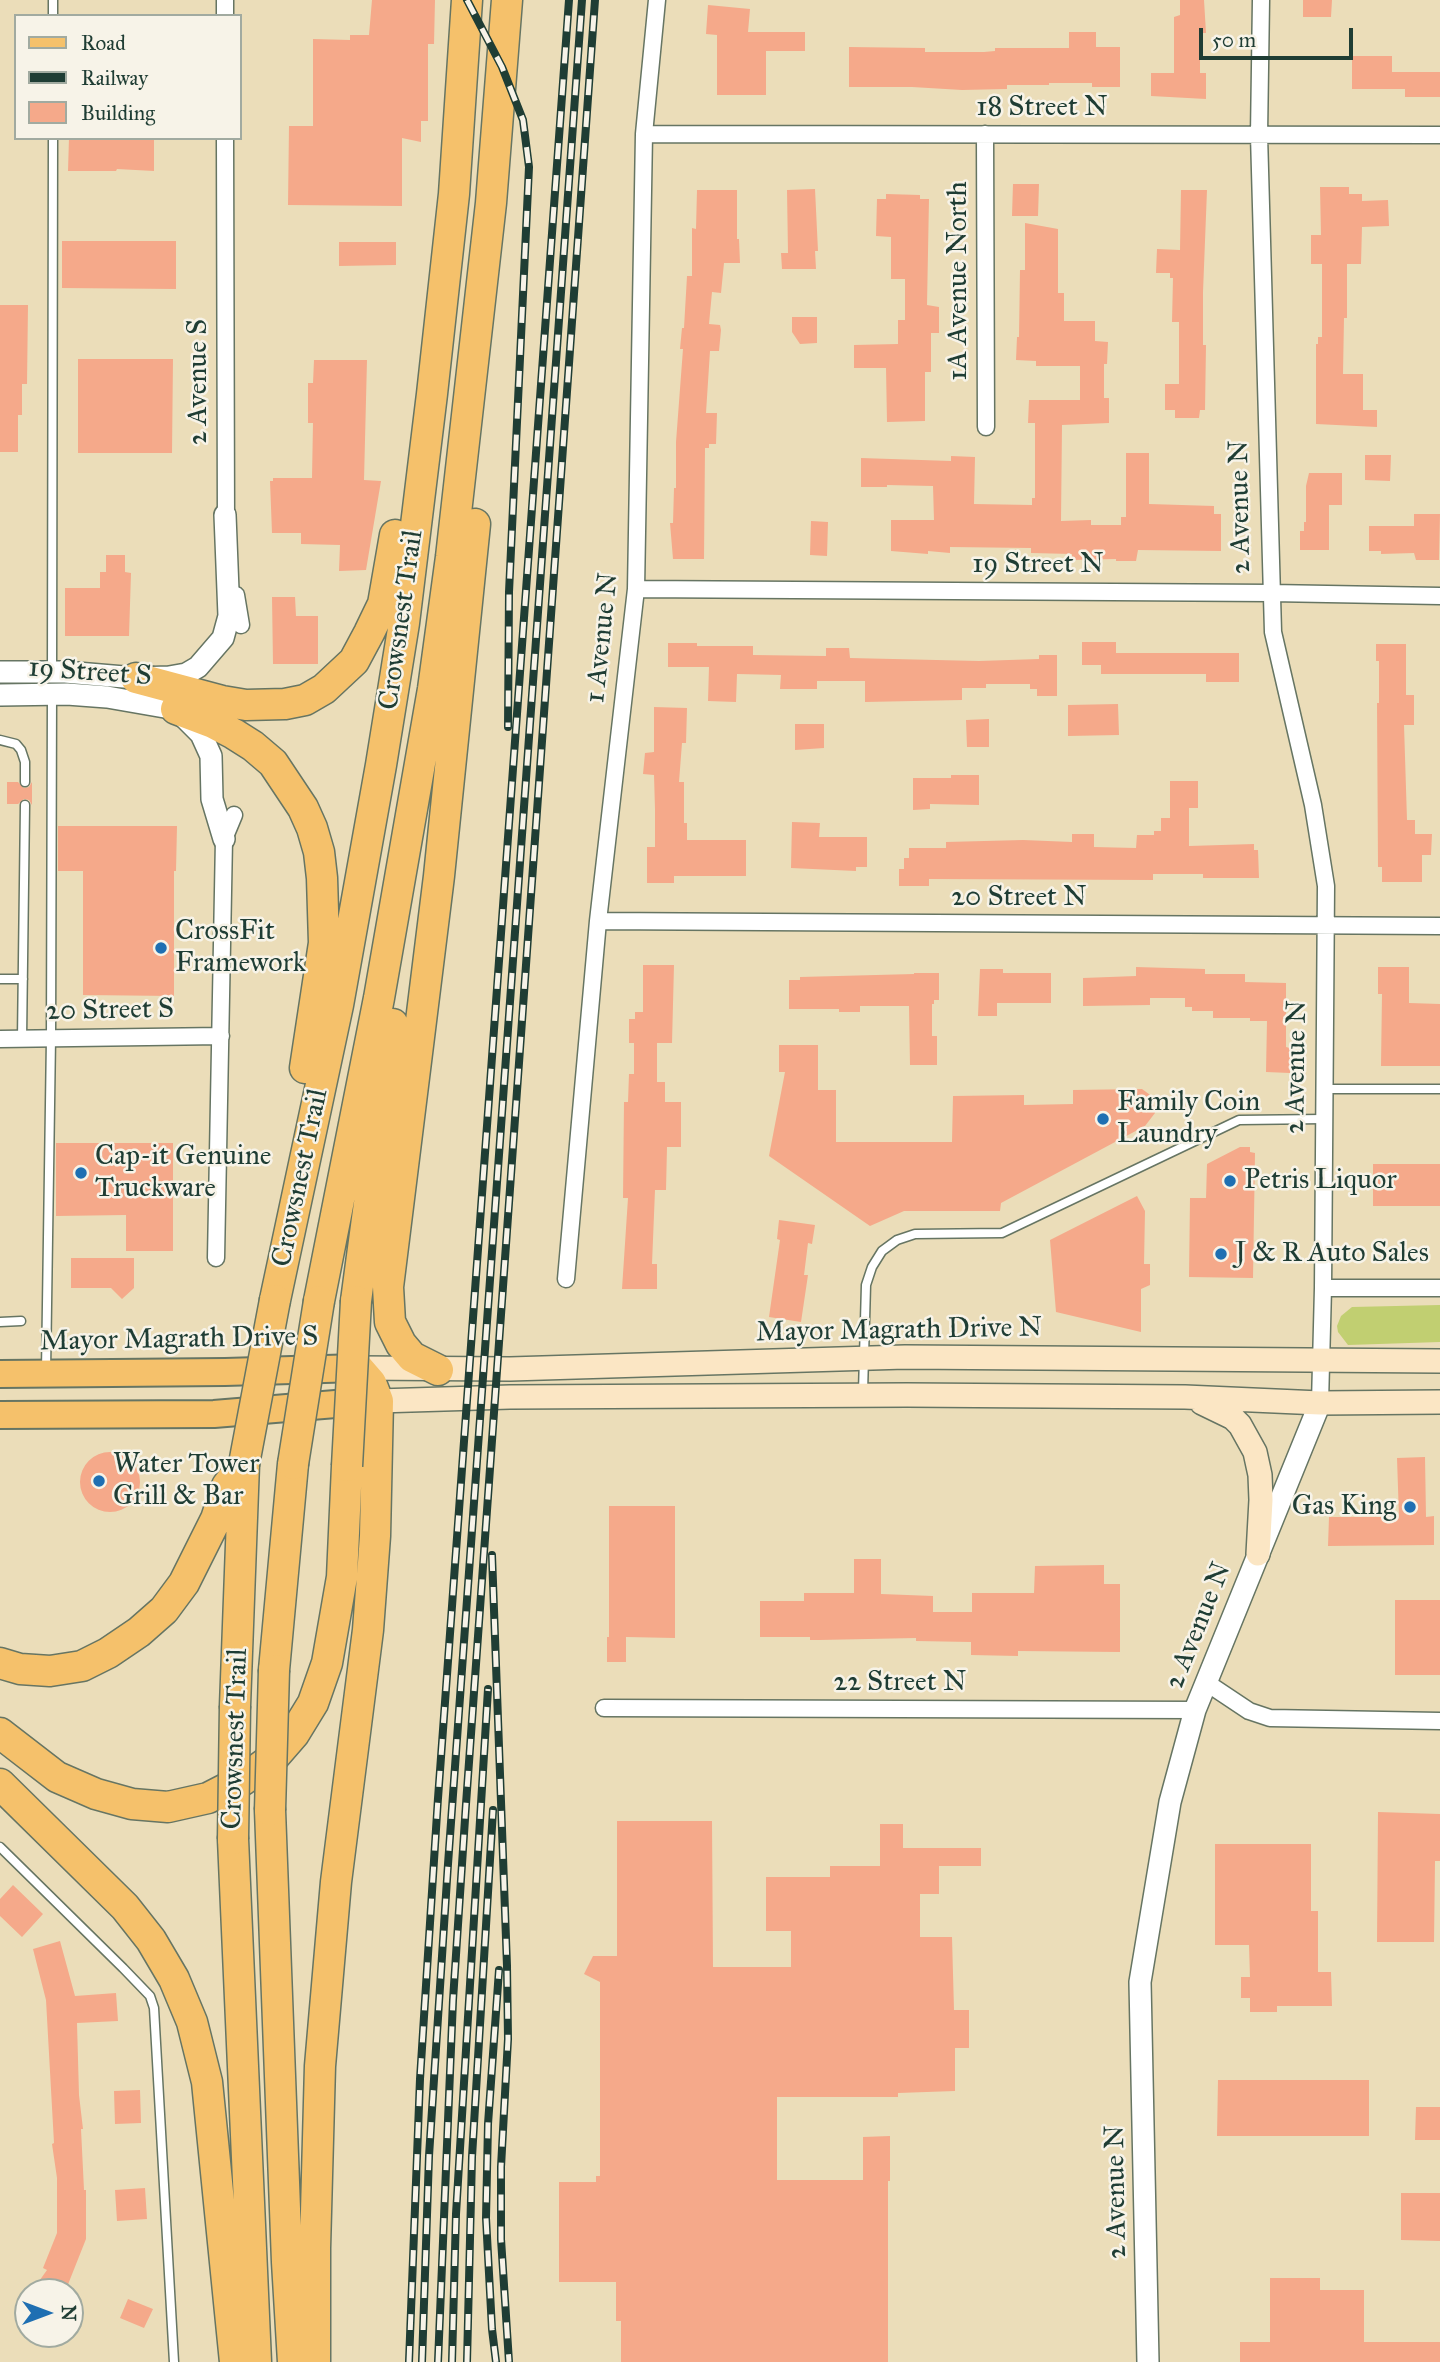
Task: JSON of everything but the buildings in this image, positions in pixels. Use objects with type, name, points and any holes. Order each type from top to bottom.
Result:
[{"type":"highway","name":"Crowsnest Trail","points":[[256,2362],[233,1839],[244,1464],[275,1300],[338,1005],[386,739],[432,394],[453,194],[467,0]]},
{"type":"highway","name":"Crowsnest Trail","points":[[293,2362],[270,1810],[274,1670],[293,1464],[318,1301],[379,998],[433,689],[452,558],[491,203],[507,0]]},
{"type":"highway","points":[[136,678],[222,701],[246,705],[285,704],[305,700],[324,689],[354,661],[383,604],[453,194]]},
{"type":"highway","points":[[438,1370],[412,1357],[401,1345],[390,1322],[388,1287],[439,876],[470,578],[486,390],[491,203]]},
{"type":"highway","points":[[0,1733],[57,1777],[96,1794],[132,1804],[168,1807],[208,1798],[243,1780],[274,1757],[294,1734],[313,1703],[327,1663],[342,1577],[356,1301],[410,910],[433,689]]},
{"type":"highway","points":[[176,709],[234,734],[272,763],[303,808],[319,852],[325,906],[324,943],[281,1271]]},
{"type":"highway","points":[[315,2362],[320,2066],[336,1882],[368,1630],[375,1536],[378,1401],[371,1383],[358,1368]]},
{"type":"highway","points":[[0,1663],[20,1669],[50,1671],[82,1666],[108,1653],[139,1632],[164,1611],[184,1583],[216,1519],[227,1486],[244,1464]]},
{"type":"highway","points":[[0,1784],[125,1907],[151,1940],[174,1979],[187,2011],[207,2082],[235,2362]]},
{"type":"main road","name":"Mayor Magrath Drive N","points":[[358,1368],[531,1369],[864,1358],[1440,1362]]},
{"type":"main road","name":"Mayor Magrath Drive S","points":[[0,1374],[358,1368]]},
{"type":"main road","points":[[0,1415],[215,1414],[378,1401],[523,1397],[863,1395],[1185,1397],[1320,1403],[1440,1402]]},
{"type":"main road","points":[[1185,1397],[1218,1409],[1233,1418],[1255,1452],[1261,1500],[1258,1554]]},
{"type":"street","name":"1 Avenue N","points":[[566,1279],[598,921],[636,589],[644,134],[657,0]]},
{"type":"street","name":"2 Avenue N","points":[[1148,2362],[1140,1982],[1170,1802],[1195,1710],[1320,1403],[1328,926],[1319,838],[1273,632],[1259,135],[1261,0]]},
{"type":"street","name":"18 Street N","points":[[644,134],[1440,135]]},
{"type":"street","name":"1A Avenue North","points":[[985,134],[986,427]]},
{"type":"street","name":"2 Avenue S","points":[[225,140],[225,515],[241,625]]},
{"type":"street","name":"19 Street S","points":[[0,672],[52,672],[136,678],[186,674],[198,667],[223,638],[229,616],[225,515]]},
{"type":"street","name":"19 Street N","points":[[636,589],[1440,596]]},
{"type":"street","name":"19 Street S","points":[[0,695],[107,697],[176,709]]},
{"type":"street","points":[[176,709],[201,734],[211,756],[212,799],[224,839],[216,1258]]},
{"type":"street","points":[[224,839],[234,815]]},
{"type":"street","name":"20 Street N","points":[[598,921],[1440,926]]},
{"type":"street","name":"20 Street S","points":[[0,1039],[221,1036]]},
{"type":"street","points":[[1323,1288],[1440,1288]]},
{"type":"street","points":[[1207,1683],[1248,1711],[1270,1718],[1440,1721]]},
{"type":"street","name":"22 Street N","points":[[604,1709],[1195,1710]]},
{"type":"lane","points":[[46,1374],[51,1038],[53,140]]},
{"type":"lane","points":[[0,740],[16,744],[21,750],[25,782]]},
{"type":"lane","points":[[22,1039],[25,804]]},
{"type":"lane","points":[[0,979],[23,979]]},
{"type":"lane","points":[[1324,1089],[1440,1089]]},
{"type":"lane","points":[[863,1395],[866,1285],[882,1251],[897,1240],[915,1234],[1002,1233],[1239,1120],[1324,1119]]},
{"type":"lane","points":[[0,1322],[21,1321]]},
{"type":"lane","points":[[0,1846],[150,1996],[154,2008],[174,2362]]},
{"type":"green space","points":[[1440,1305],[1440,1342],[1348,1345],[1338,1332],[1341,1316],[1352,1307]]},
{"type":"railway","points":[[467,0],[502,67],[523,120],[529,167],[509,592],[508,727]]},
{"type":"railway","points":[[409,2362],[420,2079],[438,1798],[569,0]]},
{"type":"railway","points":[[422,2362],[429,2156],[448,1864],[582,0]]},
{"type":"railway","points":[[438,2362],[453,2000],[466,1804],[595,0]]},
{"type":"railway","points":[[492,1555],[507,1966],[508,2039],[501,2167],[501,2239],[509,2362]]},
{"type":"railway","points":[[452,2362],[456,2214],[488,1689]]},
{"type":"railway","points":[[467,2362],[472,2157],[493,1810]]},
{"type":"railway","points":[[496,2362],[486,2218],[488,2124],[499,1970]]},
{"type":"place","name":"CrossFit Framework","points":[[161,948]]},
{"type":"place","name":"Family Coin Laundry","points":[[1103,1119]]},
{"type":"place","name":"Cap-it Genuine Truckware","points":[[81,1173]]},
{"type":"place","name":"Petris Liquor","points":[[1230,1181]]},
{"type":"place","name":"J & R Auto Sales","points":[[1221,1254]]},
{"type":"place","name":"Water Tower Grill & Bar","points":[[99,1481]]},
{"type":"place","name":"Gas King","points":[[1410,1507]]}]
